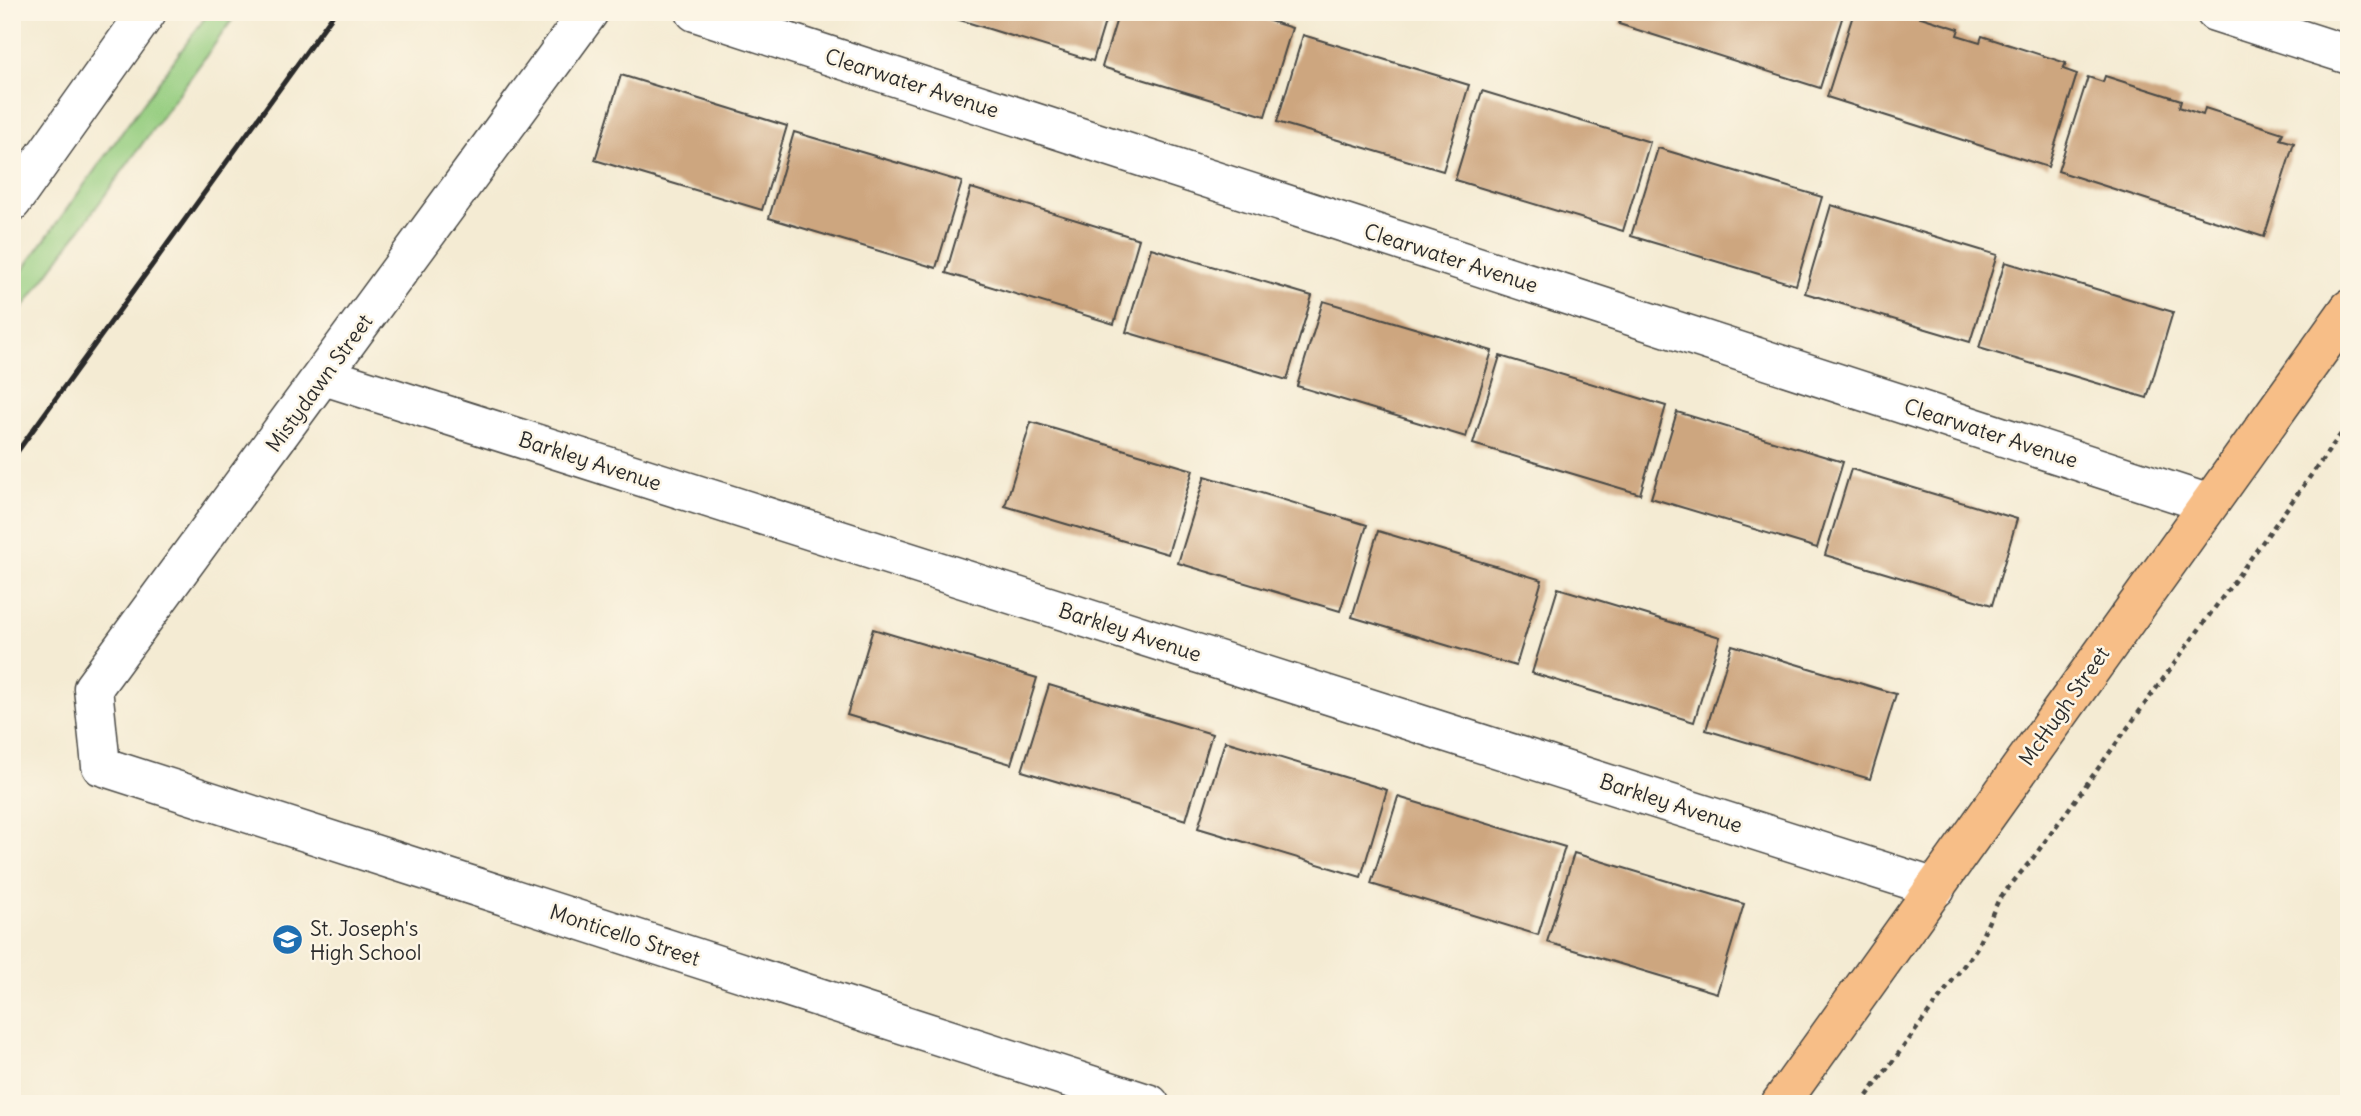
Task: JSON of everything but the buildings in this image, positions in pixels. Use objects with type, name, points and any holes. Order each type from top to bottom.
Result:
[{"type":"main road","name":"McHugh Street","points":[[1780,1104],[2207,503],[2349,309]]},
{"type":"street","points":[[12,202],[147,12]]},
{"type":"street","name":"Mistydawn Street","points":[[100,766],[93,688],[589,12]]},
{"type":"street","name":"Clearwater Avenue","points":[[695,12],[2207,503]]},
{"type":"street","points":[[2215,12],[2349,55]]},
{"type":"street","name":"Barkley Avenue","points":[[324,376],[1936,888]]},
{"type":"street","name":"Monticello Street","points":[[100,766],[1150,1104]]},
{"type":"path","points":[[1861,1104],[1976,949],[1999,899],[2033,858],[2349,423]]},
{"type":"green space","points":[[209,12],[238,12],[12,323],[12,285]]},
{"type":"railway","points":[[12,459],[335,12]]},
{"type":"place","name":"St. Joseph's High School","points":[[287,940]]}]
